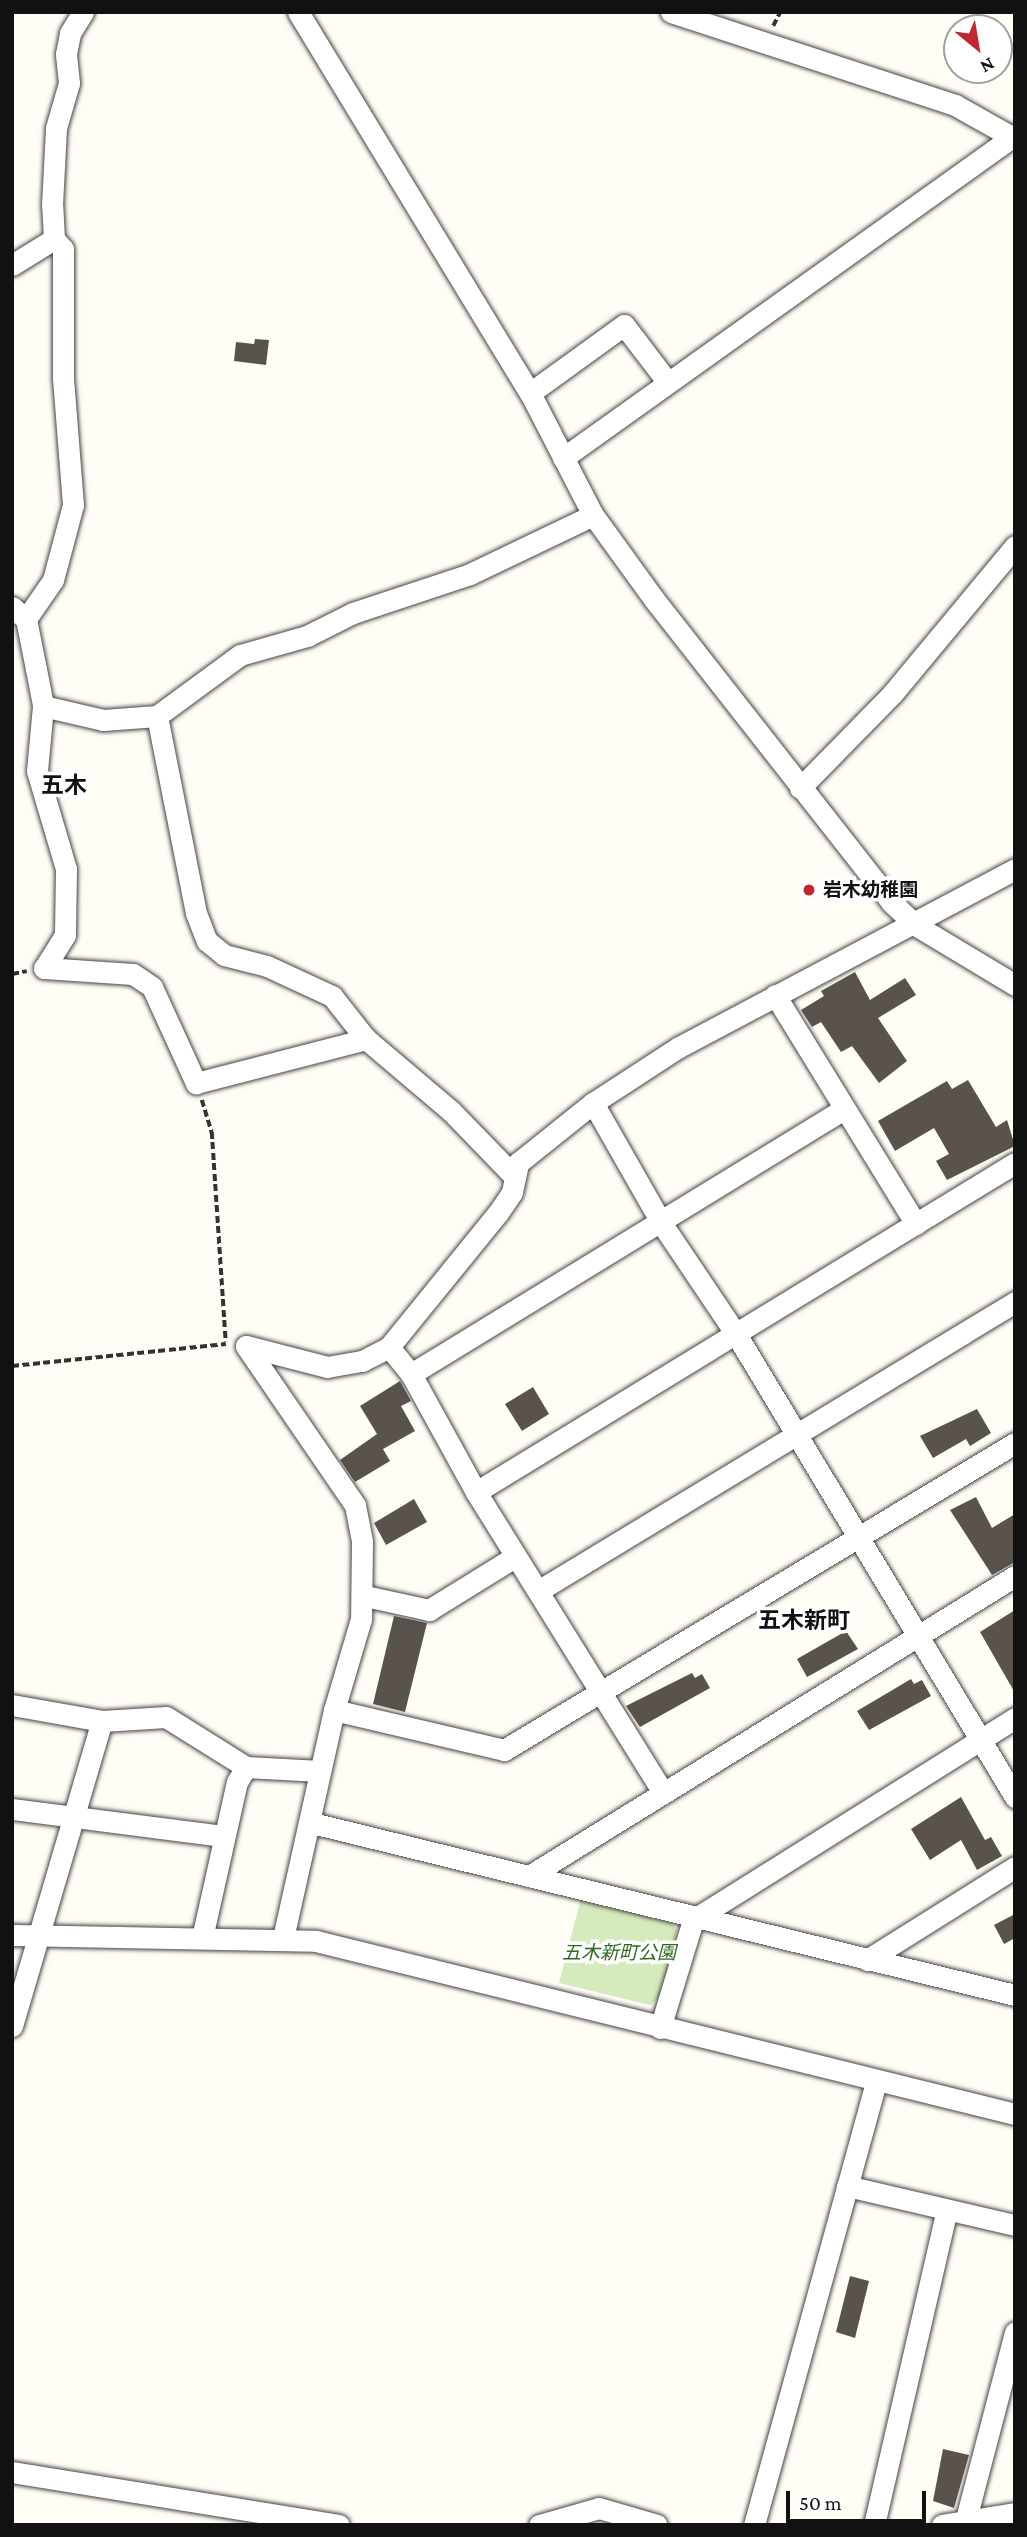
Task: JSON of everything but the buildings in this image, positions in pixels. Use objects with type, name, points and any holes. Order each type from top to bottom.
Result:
[{"type":"street","points":[[83,12],[70,33],[69,83],[56,128],[54,239],[63,250],[63,377],[73,505],[53,580],[19,613],[43,706],[37,771],[66,869],[68,905],[65,934],[44,968],[133,974],[152,987],[196,1083],[366,1039]]},
{"type":"street","points":[[298,12],[530,393],[593,515],[800,788],[891,902],[916,926],[1015,985]]},
{"type":"street","points":[[563,458],[666,380],[1013,136],[955,105],[671,12]]},
{"type":"street","points":[[12,265],[54,239]]},
{"type":"street","points":[[530,393],[624,325],[666,380]]},
{"type":"street","points":[[43,706],[103,720],[157,716],[240,655],[307,636],[353,613],[470,575],[593,515]]},
{"type":"street","points":[[800,788],[893,693],[1015,546]]},
{"type":"street","points":[[157,716],[196,913],[207,941],[224,955],[267,966],[332,996],[366,1039],[451,1111],[514,1176]]},
{"type":"street","points":[[236,1345],[327,1367],[362,1361],[388,1347],[498,1213],[512,1192],[518,1163],[593,1102],[678,1047],[775,995],[916,926],[1015,869]]},
{"type":"street","points":[[775,995],[916,1224]]},
{"type":"street","points":[[593,1102],[662,1224],[736,1334],[913,1636],[1015,1797]]},
{"type":"street","points":[[411,1374],[662,1224],[844,1109]]},
{"type":"street","points":[[477,1492],[1015,1163]]},
{"type":"street","points":[[538,1591],[1015,1302]]},
{"type":"street","points":[[236,1345],[355,1505],[365,1596],[334,1710],[312,1823],[284,1938]]},
{"type":"street","points":[[388,1347],[411,1374],[477,1492],[663,1791]]},
{"type":"street","points":[[334,1710],[504,1750],[602,1693],[854,1537],[1015,1443]]},
{"type":"street","points":[[365,1596],[429,1610],[516,1556]]},
{"type":"street","points":[[529,1876],[913,1636],[1015,1576]]},
{"type":"street","points":[[12,1705],[102,1721],[166,1717],[246,1767],[320,1771]]},
{"type":"street","points":[[660,2028],[693,1920],[1015,1718]]},
{"type":"street","points":[[12,2026],[41,1936],[102,1721]]},
{"type":"street","points":[[202,1938],[224,1836],[246,1767]]},
{"type":"street","points":[[12,1810],[224,1836]]},
{"type":"street","points":[[312,1823],[529,1876],[693,1920],[1015,1995]]},
{"type":"street","points":[[867,1960],[1015,1867]]},
{"type":"street","points":[[12,1935],[284,1938],[316,1941],[1015,2114]]},
{"type":"street","points":[[754,2525],[876,2081]]},
{"type":"street","points":[[848,2186],[1015,2225]]},
{"type":"street","points":[[874,2525],[947,2210]]},
{"type":"street","points":[[966,2519],[1015,2332]]},
{"type":"street","points":[[12,2472],[339,2525]]},
{"type":"street","points":[[539,2525],[599,2508],[657,2525]]},
{"type":"street","points":[[942,2525],[1015,2513]]},
{"type":"path","points":[[12,1366],[236,1345],[212,1132],[196,1083]]},
{"type":"green space","name":"五木新町公園","points":[[581,1898],[670,1921],[677,1930],[660,1997],[650,2005],[559,1983]]},
{"type":"place","name":"岩木幼稚園","points":[[809,890]]},
{"type":"district","name":"五木","points":[[64,785]]},
{"type":"district","name":"五木新町","points":[[804,1620]]}]
